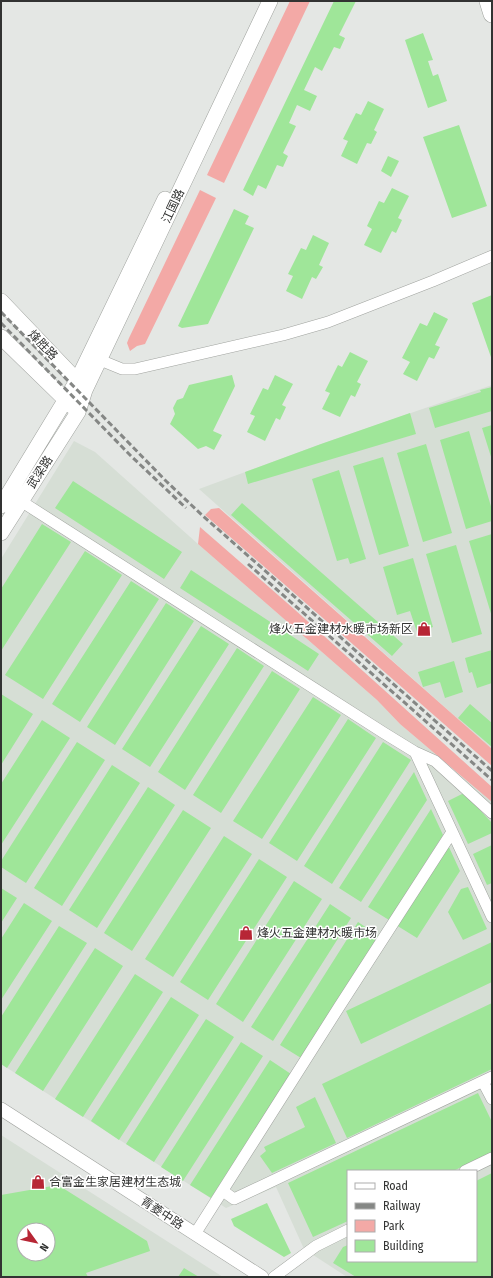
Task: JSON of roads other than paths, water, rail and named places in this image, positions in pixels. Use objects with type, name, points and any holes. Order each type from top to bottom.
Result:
[{"type":"main road","name":"江国路","points":[[78,412],[81,385],[259,1]]},
{"type":"main road","name":"江国路","points":[[65,401],[81,385],[100,360],[270,1]]},
{"type":"main road","points":[[488,1],[492,14]]},
{"type":"main road","name":"烽胜路","points":[[1,301],[81,385]]},
{"type":"main road","name":"烽胜路","points":[[1,337],[78,412]]},
{"type":"main road","name":"武梁路","points":[[1,533],[10,500],[65,401]]},
{"type":"main road","name":"武梁路","points":[[10,500],[78,412]]},
{"type":"street","points":[[100,360],[122,369],[135,369],[283,335],[328,322],[396,296],[492,256]]},
{"type":"street","points":[[10,500],[414,752],[435,761],[492,813]]},
{"type":"street","points":[[414,752],[492,917]]},
{"type":"street","points":[[195,1234],[452,832]]},
{"type":"street","points":[[223,1191],[234,1199],[488,1079],[492,1099]]},
{"type":"street","name":"青菱中路","points":[[1,1109],[262,1277]]},
{"type":"street","points":[[467,1170],[492,1158]]},
{"type":"street","points":[[274,1277],[316,1246],[347,1230]]},
{"type":"railway","points":[[1,312],[166,481],[203,516],[492,771]]},
{"type":"railway","points":[[1,323],[131,456],[186,508]]},
{"type":"railway","points":[[248,564],[492,780]]},
{"type":"place","name":"烽火五金建材水暖市场新区","points":[[424,629]]},
{"type":"place","name":"烽火五金建材水暖市场","points":[[246,933]]},
{"type":"place","name":"合富金生家居建材生态城","points":[[38,1182]]}]
